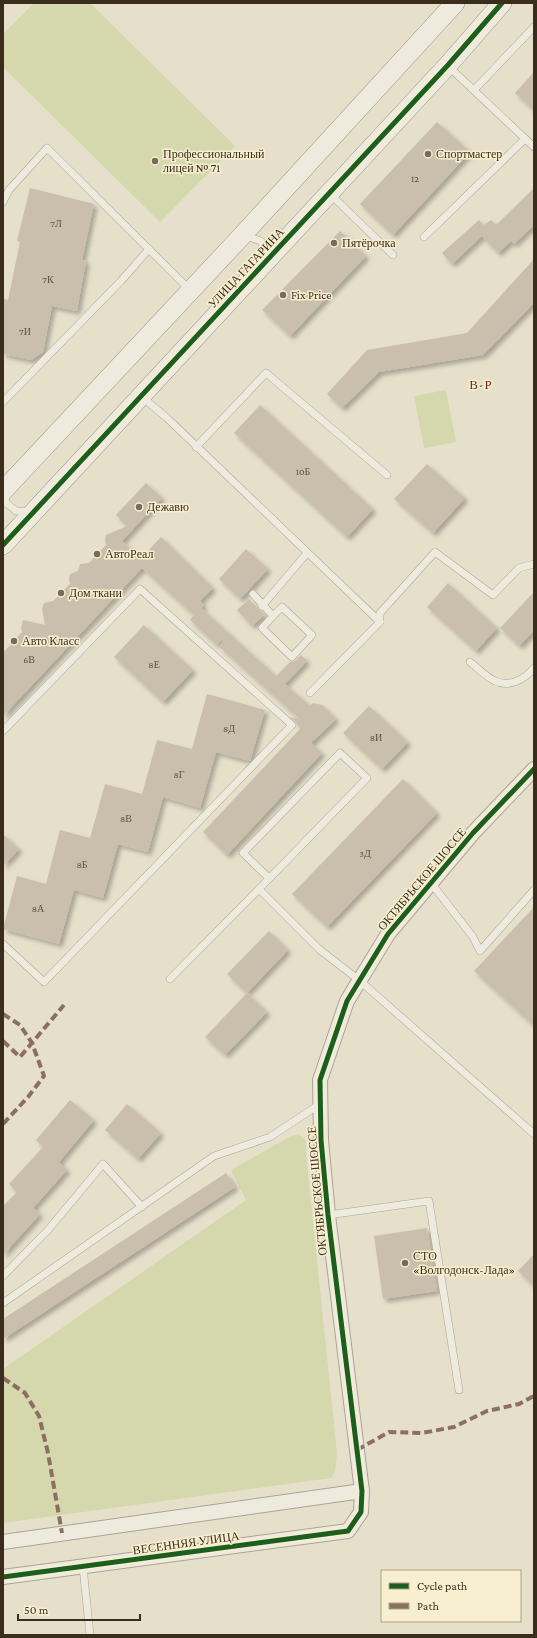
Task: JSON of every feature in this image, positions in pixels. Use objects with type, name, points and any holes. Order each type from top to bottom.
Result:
[{"type":"street","points":[[5,489],[238,240],[455,3]]},
{"type":"street","name":"УЛИЦА ГАГАРИНА","points":[[3,545],[448,66],[502,3]]},
{"type":"street","name":"ОКТЯБРЬСКОЕ ШОССЕ","points":[[361,1512],[362,1491],[328,1216],[321,1140],[320,1080],[347,1001],[388,934],[473,833],[533,771]]},
{"type":"street","points":[[3,1542],[362,1491]]},
{"type":"street","name":"ВЕСЕННЯЯ УЛИЦА","points":[[3,1577],[348,1531],[361,1512]]},
{"type":"lane","points":[[474,90],[534,27]]},
{"type":"lane","points":[[448,66],[534,147]]},
{"type":"lane","points":[[424,237],[525,139]]},
{"type":"lane","points":[[3,202],[9,190],[47,148],[190,290]]},
{"type":"lane","points":[[329,193],[393,255]]},
{"type":"lane","points":[[238,240],[249,237],[261,241],[266,252],[263,264]]},
{"type":"lane","points":[[3,402],[121,281],[149,249]]},
{"type":"lane","points":[[196,447],[266,373],[387,475]]},
{"type":"lane","points":[[141,396],[167,418],[380,622]]},
{"type":"lane","points":[[5,489],[5,502],[16,511],[33,512]]},
{"type":"lane","points":[[310,693],[380,622],[380,612],[435,552],[493,595],[519,568],[534,564]]},
{"type":"lane","points":[[262,606],[307,553]]},
{"type":"lane","points":[[3,731],[140,589],[292,724],[44,982],[3,944]]},
{"type":"lane","points":[[253,594],[262,606],[273,616]]},
{"type":"lane","points":[[282,607],[312,635],[292,657],[262,628],[273,616],[282,607]]},
{"type":"lane","points":[[470,662],[496,682],[512,684],[530,673],[534,668]]},
{"type":"lane","points":[[170,979],[259,889],[367,778],[340,753],[243,853],[269,878]]},
{"type":"lane","points":[[431,883],[473,937],[480,951],[534,890]]},
{"type":"lane","points":[[259,889],[320,950],[359,980],[534,1134]]},
{"type":"lane","points":[[3,1303],[214,1156],[270,1137],[320,1104]]},
{"type":"lane","points":[[3,1276],[48,1230],[103,1164],[142,1207]]},
{"type":"lane","points":[[328,1216],[429,1201],[459,1390]]},
{"type":"lane","points":[[83,1567],[90,1635]]},
{"type":"green space","points":[[34,3],[90,3],[235,146],[160,222],[3,67],[3,34]]},
{"type":"green space","points":[[446,390],[456,442],[424,448],[414,396]]},
{"type":"green space","points":[[299,1134],[306,1141],[306,1154],[337,1453],[335,1472],[331,1478],[3,1523],[3,1369],[246,1200],[231,1170],[291,1136]]},
{"type":"building","points":[[534,72],[534,110],[515,93]]},
{"type":"building","points":[[437,122],[470,152],[393,235],[360,204]]},
{"type":"building","points":[[30,188],[94,204],[82,260],[86,261],[77,311],[52,306],[43,352],[31,360],[3,354],[3,299],[8,300],[20,242],[17,241]]},
{"type":"building","points":[[534,188],[534,225],[514,244],[511,241],[498,253],[482,236],[452,264],[442,253],[479,220],[484,225],[491,220],[496,225]]},
{"type":"building","points":[[340,231],[366,256],[290,336],[262,310]]},
{"type":"building","points":[[534,259],[534,303],[483,355],[379,372],[342,408],[327,394],[367,350],[467,333]]},
{"type":"building","points":[[260,405],[373,509],[347,537],[234,433]]},
{"type":"building","points":[[427,464],[465,498],[433,533],[394,499]]},
{"type":"building","points":[[146,483],[162,498],[122,541],[141,558],[161,537],[213,588],[200,601],[204,605],[201,608],[276,676],[290,662],[295,661],[301,655],[307,661],[285,684],[310,706],[313,703],[322,705],[336,719],[311,743],[322,753],[227,855],[203,832],[300,729],[296,722],[290,717],[301,720],[220,647],[223,639],[217,645],[190,620],[194,615],[142,568],[3,716],[3,653],[22,632],[21,628],[23,620],[45,625],[42,608],[44,603],[53,601],[70,584],[70,574],[78,571],[80,564],[89,563],[106,545],[106,535],[127,526],[116,515]]},
{"type":"building","points":[[246,549],[268,569],[240,599],[219,579]]},
{"type":"building","points":[[448,583],[497,628],[476,651],[427,607]]},
{"type":"building","points":[[534,592],[534,631],[519,646],[500,628]]},
{"type":"building","points":[[249,599],[264,615],[252,626],[237,610]]},
{"type":"building","points":[[144,625],[193,670],[163,702],[114,657]]},
{"type":"building","points":[[207,694],[265,710],[250,761],[216,752],[200,808],[163,797],[148,852],[118,844],[103,898],[74,890],[59,944],[3,929],[17,876],[46,884],[60,830],[90,838],[105,784],[142,794],[157,740],[192,749]]},
{"type":"building","points":[[369,706],[408,742],[382,769],[343,733]]},
{"type":"building","points":[[403,779],[437,813],[327,927],[292,894]]},
{"type":"building","points":[[3,834],[19,849],[3,866]]},
{"type":"building","points":[[534,907],[534,1026],[474,971]]},
{"type":"building","points":[[269,931],[288,950],[247,993],[227,974]]},
{"type":"building","points":[[247,993],[267,1012],[225,1055],[205,1037]]},
{"type":"building","points":[[70,1100],[94,1120],[59,1162],[67,1170],[33,1208],[40,1214],[3,1255],[3,1206],[17,1192],[9,1184],[43,1147],[36,1140]]},
{"type":"building","points":[[127,1104],[161,1133],[138,1159],[105,1130]]},
{"type":"building","points":[[226,1173],[235,1187],[3,1339],[3,1319]]},
{"type":"building","name":"СТО «Волгодонск-Лада»","points":[[427,1228],[437,1291],[383,1299],[374,1236]]},
{"type":"building","points":[[534,1254],[534,1286],[518,1271]]},
{"type":"marked path","points":[[3,1041],[20,1057],[64,1005]]},
{"type":"marked path","points":[[3,1014],[20,1025],[32,1043],[44,1076],[28,1097],[3,1124]]},
{"type":"marked path","points":[[3,1378],[25,1393],[39,1416],[48,1453],[62,1533]]},
{"type":"marked path","points":[[357,1450],[389,1432],[422,1433],[454,1427],[487,1411],[519,1404],[534,1396]]},
{"type":"cycle path","points":[[3,545],[448,65],[502,3]]},
{"type":"cycle path","points":[[3,1577],[348,1531],[361,1512],[362,1491],[328,1215],[321,1140],[320,1080],[347,1001],[388,934],[473,833],[534,769]]},
{"type":"place","name":"Спортмастер","points":[[428,154]]},
{"type":"place","name":"Профессиональный лицей № 71","points":[[155,161]]},
{"type":"place","name":"Пятёрочка","points":[[334,243]]},
{"type":"place","name":"Fix Price","points":[[283,295]]},
{"type":"place","name":"Дежавю","points":[[139,507]]},
{"type":"place","name":"АвтоРеал","points":[[97,554]]},
{"type":"place","name":"Дом ткани","points":[[61,593]]},
{"type":"place","name":"Авто Класс","points":[[14,641]]},
{"type":"place","name":"СТО «Волгодонск-Лада»","points":[[405,1263]]},
{"type":"district","name":"В-Р","points":[[481,384]]}]
